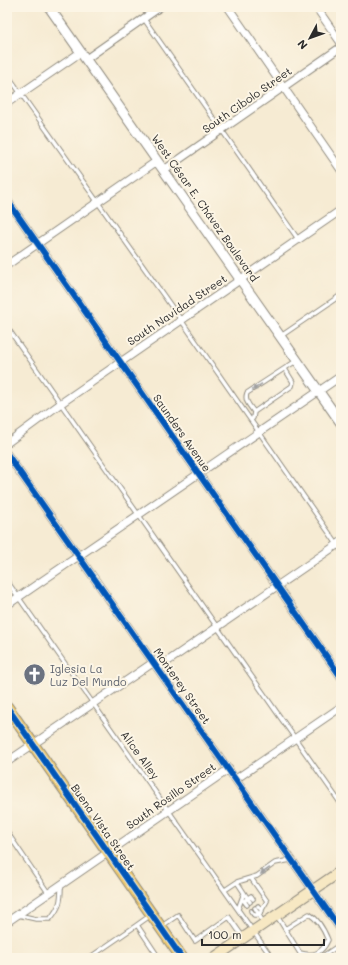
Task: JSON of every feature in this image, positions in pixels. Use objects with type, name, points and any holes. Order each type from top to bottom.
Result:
[{"type":"main road","name":"Buena Vista Street","points":[[7,707],[182,958]]},
{"type":"main road","points":[[214,958],[254,931],[261,920],[276,915],[341,871]]},
{"type":"street","name":"West César E. Chávez Boulevard","points":[[49,7],[341,423]]},
{"type":"street","points":[[7,103],[20,93],[160,7]]},
{"type":"street","points":[[228,7],[341,170]]},
{"type":"street","points":[[316,7],[341,43]]},
{"type":"street","name":"South Cibolo Street","points":[[164,170],[341,47]]},
{"type":"street","points":[[7,265],[157,161]]},
{"type":"street","name":"Saunders Avenue","points":[[7,200],[341,677]]},
{"type":"street","name":"South Navidad Street","points":[[7,443],[60,404],[341,210]]},
{"type":"street","points":[[7,605],[341,376]]},
{"type":"street","name":"Monterey Street","points":[[7,454],[341,930]]},
{"type":"street","points":[[7,762],[93,704],[217,627],[277,586],[340,546]]},
{"type":"street","points":[[236,779],[341,707]]},
{"type":"street","name":"South Rosillo Street","points":[[7,922],[229,769]]},
{"type":"lane","points":[[144,18],[298,240]]},
{"type":"lane","points":[[7,74],[252,419],[259,432],[340,546]]},
{"type":"lane","points":[[280,336],[341,295]]},
{"type":"lane","points":[[7,327],[294,739],[341,804]]},
{"type":"lane","points":[[254,412],[245,397],[247,393],[297,360]]},
{"type":"lane","points":[[252,419],[254,412],[292,386],[293,382],[286,368]]},
{"type":"lane","name":"Alice Alley","points":[[7,581],[272,958]]},
{"type":"lane","points":[[7,832],[49,894]]},
{"type":"lane","points":[[225,890],[237,882],[257,876],[275,864],[292,860]]},
{"type":"lane","points":[[251,878],[267,901],[262,912],[261,920],[254,915],[255,908],[262,912]]},
{"type":"lane","points":[[237,882],[249,901]]},
{"type":"lane","points":[[18,915],[36,919],[50,919],[58,909],[61,898],[61,886]]},
{"type":"lane","points":[[238,908],[244,893]]},
{"type":"lane","points":[[285,929],[309,914],[314,917],[325,933],[328,940],[325,946],[309,956],[300,953]]},
{"type":"lane","points":[[89,958],[152,915]]},
{"type":"lane","points":[[276,915],[303,958]]},
{"type":"lane","points":[[161,927],[178,916],[195,941],[230,917],[244,938]]},
{"type":"lane","points":[[137,925],[159,958]]},
{"type":"lane","points":[[320,958],[341,944]]},
{"type":"cycle path","points":[[7,200],[341,677]]},
{"type":"cycle path","points":[[7,454],[341,930]]},
{"type":"cycle path","points":[[7,707],[182,958]]},
{"type":"place","name":"Iglesia La Luz Del Mundo","points":[[35,675]]}]
